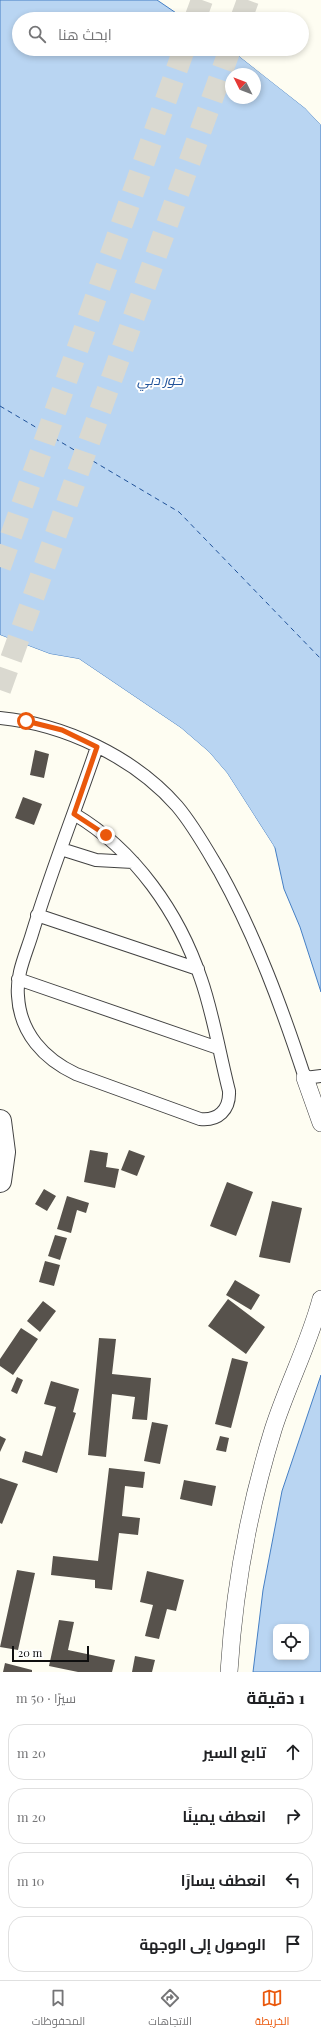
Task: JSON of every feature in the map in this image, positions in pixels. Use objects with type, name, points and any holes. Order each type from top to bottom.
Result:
[{"type":"street","points":[[313,1077],[321,1123]]},
{"type":"street","points":[[0,1121],[4,1140],[1,1167]]},
{"type":"street","points":[[229,1672],[231,1642],[243,1557],[257,1486],[292,1377],[314,1326],[321,1299]]},
{"type":"lane","points":[[0,718],[26,721],[62,730],[97,747],[147,778],[177,806],[206,848],[232,895],[260,955],[284,1016],[313,1077]]},
{"type":"lane","points":[[74,814],[106,835],[133,862],[153,887],[185,940],[198,969],[229,1091],[230,1100],[221,1114],[207,1120],[200,1119],[76,1074],[61,1067],[47,1057],[32,1039],[20,1012],[18,978],[37,915],[97,747]]},
{"type":"lane","points":[[61,848],[96,860],[133,862]]},
{"type":"lane","points":[[37,915],[198,969]]},
{"type":"lane","points":[[18,978],[218,1048]]},
{"type":"water","name":"خور دبي","points":[[0,0],[157,0],[175,12],[12,12],[12,56],[239,56],[254,68],[225,68],[225,104],[261,104],[261,73],[305,108],[321,125],[321,992],[300,927],[284,889],[275,848],[227,773],[209,752],[181,728],[79,659],[50,654],[0,635]]},
{"type":"water","points":[[321,1375],[321,1672],[253,1672],[263,1590],[282,1491]]},
{"type":"pier","points":[[239,56],[244,56],[259,68],[254,68]]},
{"type":"pier","points":[[261,70],[306,107],[321,122],[321,125],[305,108],[261,73]]},
{"type":"pier","points":[[0,635],[50,654],[79,659],[181,728],[209,752],[227,773],[275,848],[269,842],[225,775],[207,754],[180,729],[79,661],[49,656],[0,637]]},
{"type":"building","points":[[35,750],[49,754],[44,778],[30,775]]},
{"type":"building","points":[[23,797],[42,804],[34,825],[15,818]]},
{"type":"building","points":[[90,1150],[108,1153],[106,1167],[119,1169],[115,1188],[84,1182]]},
{"type":"building","points":[[129,1150],[145,1156],[137,1176],[121,1170]]},
{"type":"building","points":[[227,1182],[253,1192],[236,1236],[210,1226]]},
{"type":"building","points":[[44,1189],[56,1196],[47,1211],[35,1204]]},
{"type":"building","points":[[67,1196],[89,1203],[86,1213],[77,1210],[71,1233],[57,1229]]},
{"type":"building","points":[[272,1201],[302,1208],[290,1263],[259,1257]]},
{"type":"building","points":[[55,1235],[67,1238],[60,1260],[48,1256]]},
{"type":"building","points":[[45,1261],[60,1265],[54,1286],[39,1282]]},
{"type":"building","points":[[235,1280],[260,1295],[251,1310],[226,1295]]},
{"type":"building","points":[[228,1299],[265,1327],[246,1354],[208,1326]]},
{"type":"building","points":[[43,1301],[56,1311],[40,1332],[27,1321]]},
{"type":"building","points":[[21,1328],[38,1339],[13,1375],[0,1366],[0,1359]]},
{"type":"building","points":[[99,1338],[116,1339],[112,1374],[151,1378],[147,1420],[132,1419],[135,1397],[112,1394],[106,1457],[88,1455]]},
{"type":"building","points":[[232,1358],[248,1362],[231,1428],[215,1424]]},
{"type":"building","points":[[17,1377],[23,1380],[17,1394],[11,1391]]},
{"type":"building","points":[[51,1381],[79,1389],[73,1412],[76,1413],[57,1473],[22,1462],[25,1451],[42,1456],[56,1407],[44,1404]]},
{"type":"building","points":[[152,1422],[168,1425],[160,1464],[144,1461]]},
{"type":"building","points":[[0,1436],[6,1439],[0,1452]]},
{"type":"building","points":[[220,1436],[229,1438],[226,1452],[216,1450]]},
{"type":"building","points":[[109,1468],[145,1472],[143,1488],[125,1486],[122,1516],[140,1518],[138,1535],[119,1533],[112,1590],[95,1588],[95,1580],[51,1575],[53,1556],[98,1561]]},
{"type":"building","points":[[0,1478],[18,1484],[2,1524],[0,1523]]},
{"type":"building","points":[[184,1480],[216,1486],[212,1506],[180,1499]]},
{"type":"building","points":[[17,1570],[35,1573],[18,1650],[0,1647]]},
{"type":"building","points":[[147,1571],[184,1580],[176,1611],[167,1609],[159,1639],[145,1636],[153,1605],[140,1602]]},
{"type":"building","points":[[59,1620],[74,1622],[68,1650],[115,1660],[112,1672],[78,1672],[49,1666]]},
{"type":"building","points":[[135,1656],[155,1660],[152,1672],[132,1672]]},
{"type":"building","points":[[5,1663],[32,1670],[32,1672],[3,1672]]},
{"type":"ferry route","points":[[0,406],[179,512],[321,659]]},
{"type":"tunnel","points":[[198,12],[202,0]]},
{"type":"tunnel","points":[[244,12],[248,0]]},
{"type":"tunnel","points":[[0,567],[182,56]]},
{"type":"tunnel","points":[[0,690],[227,56]]},
{"type":"route","points":[[26,721],[62,730],[97,747],[74,814],[106,835]]}]
